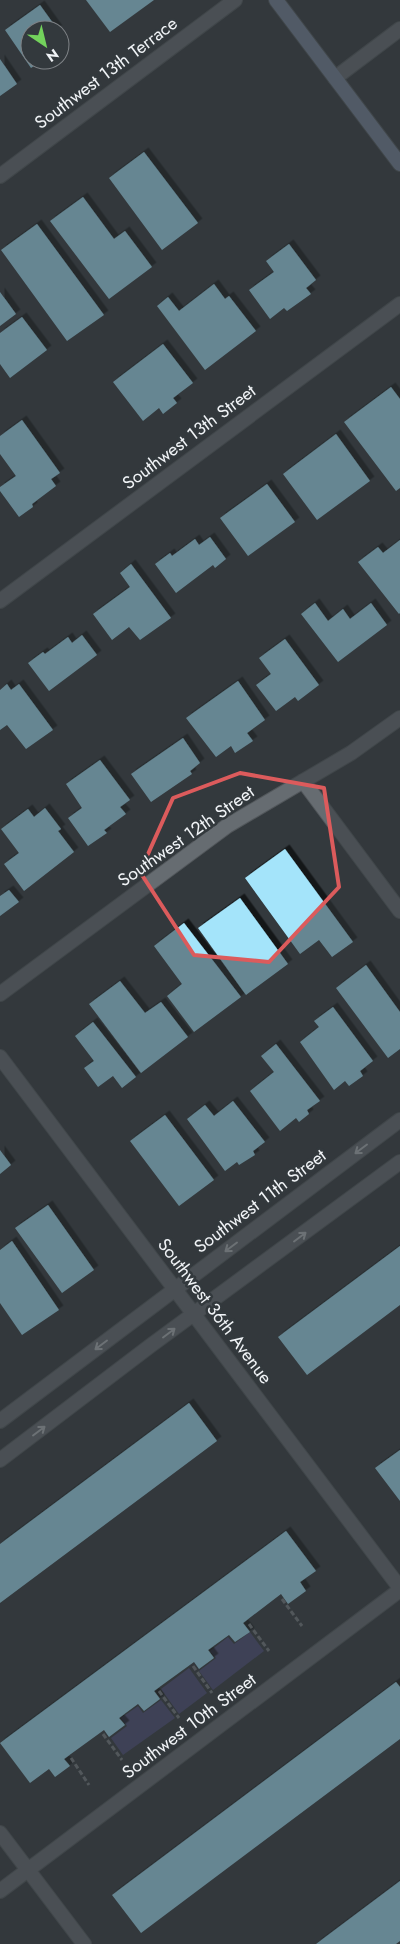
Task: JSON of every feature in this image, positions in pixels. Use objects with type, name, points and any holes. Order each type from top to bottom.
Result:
[{"type":"main road","points":[[276,0],[400,164]]},
{"type":"street","name":"Southwest 13th Terrace","points":[[0,176],[235,0]]},
{"type":"street","points":[[335,78],[400,29]]},
{"type":"street","name":"Southwest 13th Street","points":[[0,601],[400,304]]},
{"type":"street","name":"Southwest 12th Street","points":[[0,994],[226,826],[351,752],[400,718]]},
{"type":"street","points":[[303,781],[400,911]]},
{"type":"street","name":"Southwest 36th Avenue","points":[[0,1057],[400,1589]]},
{"type":"street","name":"Southwest 11th Street","points":[[0,1421],[400,1120]]},
{"type":"street","points":[[0,1460],[400,1162]]},
{"type":"street","name":"Southwest 10th Street","points":[[0,1891],[400,1589]]},
{"type":"street","points":[[0,1832],[84,1944]]},
{"type":"path","points":[[282,1599],[302,1626]]},
{"type":"path","points":[[249,1624],[269,1651]]},
{"type":"path","points":[[193,1666],[212,1693]]},
{"type":"path","points":[[159,1691],[179,1718]]},
{"type":"path","points":[[103,1734],[122,1760]]},
{"type":"path","points":[[70,1758],[89,1785]]},
{"type":"highlighted area","points":[[240,773],[324,788],[339,887],[269,962],[194,955],[140,872],[173,798]]},
{"type":"shaded area","points":[[250,1632],[264,1651],[213,1690],[199,1671],[216,1658],[210,1651],[228,1637],[234,1644]]},
{"type":"shaded area","points":[[189,1668],[207,1693],[179,1714],[161,1689]]},
{"type":"shaded area","points":[[161,1700],[175,1718],[123,1755],[111,1738],[127,1726],[121,1718],[138,1706],[143,1713]]},
{"type":"building","points":[[86,0],[154,0],[110,32]]},
{"type":"building","points":[[40,5],[51,20],[20,20],[20,52],[5,30]]},
{"type":"building","points":[[0,59],[17,84],[0,96]]},
{"type":"building","points":[[144,152],[198,223],[162,250],[109,178]]},
{"type":"building","points":[[83,197],[114,239],[125,231],[152,267],[109,299],[50,221]]},
{"type":"building","points":[[37,224],[104,315],[67,341],[1,250]]},
{"type":"building","points":[[289,244],[316,280],[306,288],[311,294],[287,311],[284,308],[270,319],[249,290],[274,272],[266,261]]},
{"type":"building","points":[[214,284],[225,299],[229,296],[256,331],[205,370],[157,306],[168,297],[179,311]]},
{"type":"building","points":[[0,292],[16,314],[0,326]]},
{"type":"building","points":[[22,317],[47,350],[10,378],[0,364],[0,333]]},
{"type":"building","points":[[163,344],[193,383],[173,398],[177,403],[163,414],[159,408],[143,421],[113,382]]},
{"type":"building","points":[[391,387],[400,399],[400,488],[396,491],[344,422]]},
{"type":"building","points":[[22,420],[60,473],[51,479],[56,486],[32,504],[33,507],[19,517],[0,491],[0,487],[16,476],[0,454],[0,436]]},
{"type":"building","points":[[336,434],[370,481],[317,520],[283,474]]},
{"type":"building","points":[[267,484],[295,522],[248,556],[220,518]]},
{"type":"building","points":[[210,537],[226,559],[215,568],[213,565],[176,593],[155,564],[170,553],[172,556],[195,539],[199,545]]},
{"type":"building","points":[[400,540],[399,614],[358,562],[378,547],[383,553]]},
{"type":"building","points":[[131,564],[171,618],[140,640],[129,627],[112,640],[93,614],[130,587],[120,573]]},
{"type":"building","points":[[315,603],[328,621],[343,609],[350,619],[371,603],[387,625],[338,662],[301,614]]},
{"type":"building","points":[[82,635],[97,655],[49,691],[28,663],[43,652],[45,654],[68,637],[72,643]]},
{"type":"building","points":[[285,639],[319,685],[298,701],[295,697],[276,711],[256,685],[271,674],[259,658]]},
{"type":"building","points":[[238,681],[265,720],[247,733],[253,741],[235,753],[231,746],[216,757],[186,718]]},
{"type":"building","points":[[7,684],[11,690],[19,684],[53,730],[26,749],[7,725],[0,730],[0,690]]},
{"type":"building","points":[[183,738],[200,763],[190,771],[192,774],[151,802],[131,774]]},
{"type":"building","points":[[100,760],[130,800],[120,807],[126,814],[104,830],[107,833],[88,846],[68,818],[82,808],[66,784]]},
{"type":"building","points":[[45,808],[61,829],[58,831],[74,852],[24,891],[4,864],[19,853],[1,829],[28,809],[34,817]]},
{"type":"building","points":[[285,849],[353,942],[332,957],[319,940],[300,954],[245,878]]},
{"type":"building","points":[[9,890],[19,902],[0,916],[0,896]]},
{"type":"building","points":[[240,898],[288,964],[246,995],[198,928]]},
{"type":"building","points":[[184,923],[241,997],[194,1032],[167,996],[182,984],[154,946]]},
{"type":"building","points":[[366,965],[400,1012],[400,1049],[388,1058],[336,988]]},
{"type":"building","points":[[120,981],[145,1013],[161,1002],[188,1037],[141,1073],[89,1004]]},
{"type":"building","points":[[333,1007],[373,1061],[360,1071],[363,1076],[349,1086],[345,1081],[334,1090],[300,1042],[319,1027],[314,1021]]},
{"type":"building","points":[[93,1022],[136,1077],[122,1088],[113,1076],[98,1087],[84,1068],[94,1061],[75,1036]]},
{"type":"building","points":[[276,1044],[320,1101],[307,1110],[309,1114],[299,1122],[296,1118],[280,1131],[250,1091],[274,1072],[261,1056]]},
{"type":"building","points":[[233,1101],[265,1142],[253,1151],[255,1155],[239,1165],[237,1162],[225,1171],[187,1119],[205,1105],[214,1116]]},
{"type":"building","points":[[165,1115],[214,1180],[179,1206],[130,1141]]},
{"type":"building","points":[[0,1150],[11,1165],[0,1174]]},
{"type":"building","points":[[48,1205],[94,1270],[62,1293],[15,1228]]},
{"type":"building","points":[[12,1241],[59,1310],[22,1335],[0,1303],[0,1250]]},
{"type":"building","points":[[400,1246],[400,1305],[307,1375],[278,1337]]},
{"type":"building","points":[[189,1403],[217,1441],[0,1603],[0,1544]]},
{"type":"building","points":[[400,1450],[400,1501],[375,1468]]},
{"type":"building","points":[[286,1531],[316,1571],[300,1582],[306,1591],[288,1604],[281,1594],[243,1623],[250,1632],[235,1642],[229,1635],[208,1650],[214,1658],[199,1669],[194,1662],[154,1691],[160,1699],[144,1711],[138,1704],[119,1718],[125,1725],[109,1737],[104,1730],[64,1759],[70,1766],[55,1777],[49,1769],[30,1783],[0,1743]]},
{"type":"building","points":[[396,1682],[400,1687],[400,1739],[141,1933],[112,1895]]},
{"type":"building","points":[[400,1881],[400,1941],[396,1944],[316,1944]]}]
